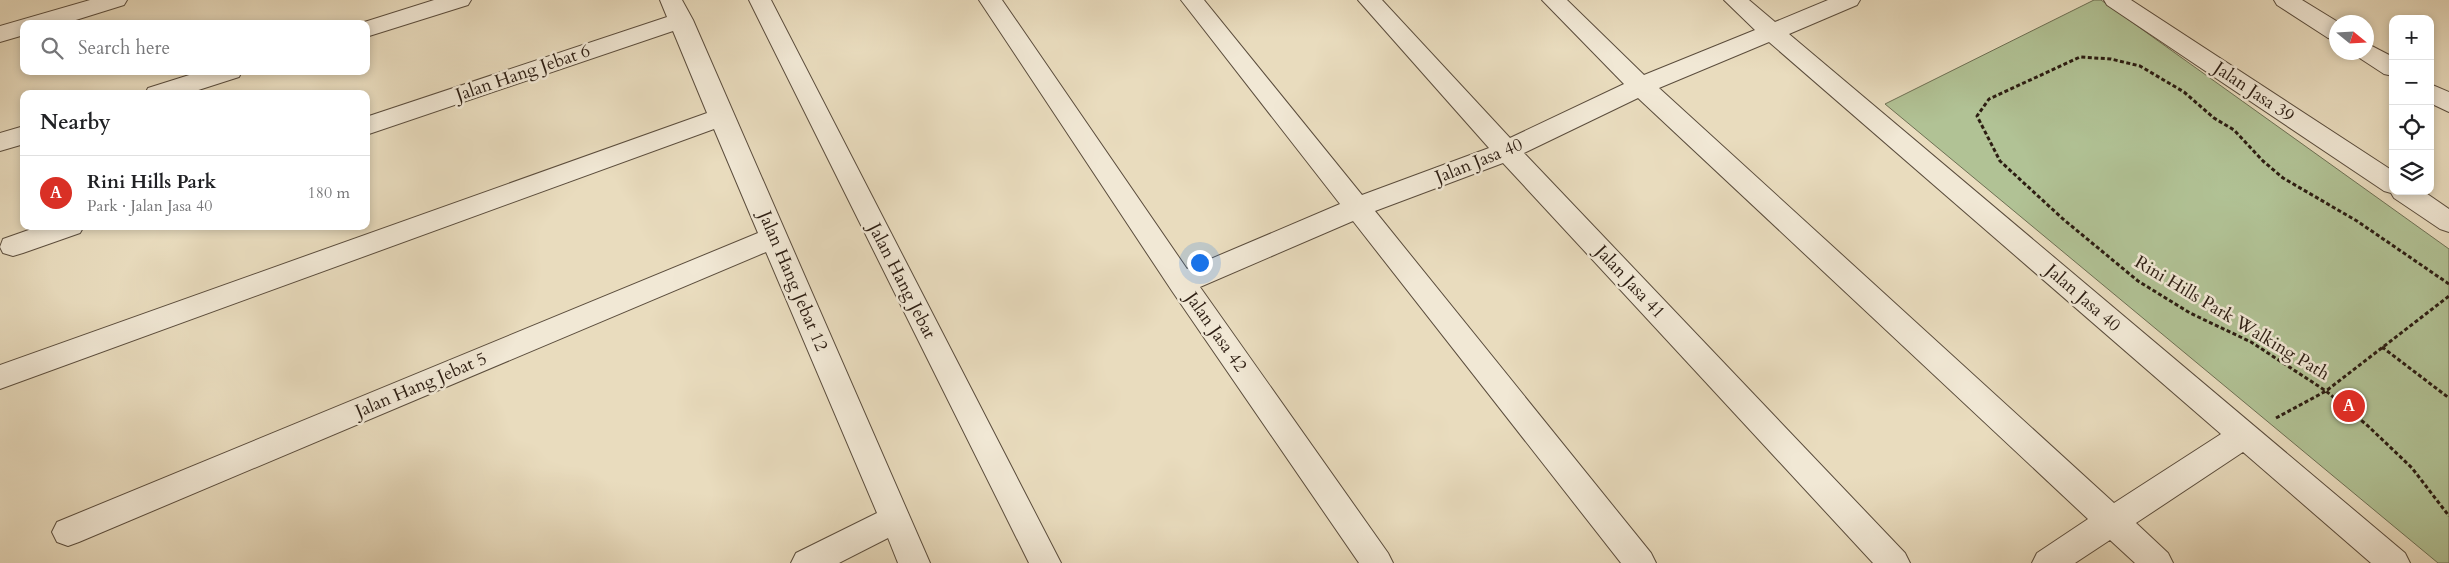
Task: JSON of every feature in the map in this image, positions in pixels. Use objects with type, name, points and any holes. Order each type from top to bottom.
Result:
[{"type":"street","points":[[45,14],[116,0]]},
{"type":"street","points":[[370,28],[460,0]]},
{"type":"street","name":"Jalan Hang Jebat","points":[[760,0],[1045,563]]},
{"type":"street","name":"Jalan Jasa 42","points":[[990,0],[1182,283],[1376,563]]},
{"type":"street","points":[[1192,0],[1640,563]]},
{"type":"street","name":"Jalan Jasa 41","points":[[1369,0],[1507,151],[1894,563]]},
{"type":"street","points":[[1553,0],[1641,86],[2157,563]]},
{"type":"street","name":"Jalan Jasa 40","points":[[1735,0],[2394,563]]},
{"type":"street","name":"Jalan Jasa 40","points":[[1182,283],[1357,208],[1507,151],[1641,86],[1849,0]]},
{"type":"street","name":"Jalan Jasa 39","points":[[2115,0],[2389,181]]},
{"type":"street","points":[[2285,0],[2329,28]]},
{"type":"street","name":"Jalan Hang Jebat 12","points":[[676,10],[914,563]]},
{"type":"street","name":"Jalan Hang Jebat 6","points":[[370,125],[676,10]]},
{"type":"street","points":[[0,34],[20,28]]},
{"type":"street","points":[[2374,56],[2389,65]]},
{"type":"street","points":[[170,90],[217,75]]},
{"type":"street","points":[[2434,94],[2449,103]]},
{"type":"street","points":[[0,377],[722,117]]},
{"type":"street","points":[[0,142],[20,136]]},
{"type":"street","points":[[2409,195],[2449,222]]},
{"type":"street","points":[[13,246],[59,230]]},
{"type":"street","name":"Jalan Hang Jebat 5","points":[[68,532],[774,238]]},
{"type":"street","points":[[2048,563],[2244,435]]},
{"type":"street","points":[[807,563],[895,519]]},
{"type":"path","name":"Rini Hills Park Walking Path","points":[[2449,284],[2357,221],[2290,182],[2263,161],[2234,130],[2214,118],[2184,92],[2140,66],[2111,59],[2080,57],[1989,99],[1977,116],[2000,161],[2063,219],[2138,281],[2190,313],[2251,342],[2326,390],[2368,426],[2412,468],[2449,516]]},
{"type":"path","points":[[2244,435],[2326,390],[2449,296]]},
{"type":"path","points":[[2382,347],[2449,398]]},
{"type":"green space","points":[[2094,0],[2101,0],[2449,249],[2449,563],[2438,563],[1885,104]]},
{"type":"place","name":"Rini Hills Park","points":[[2349,406]]}]
